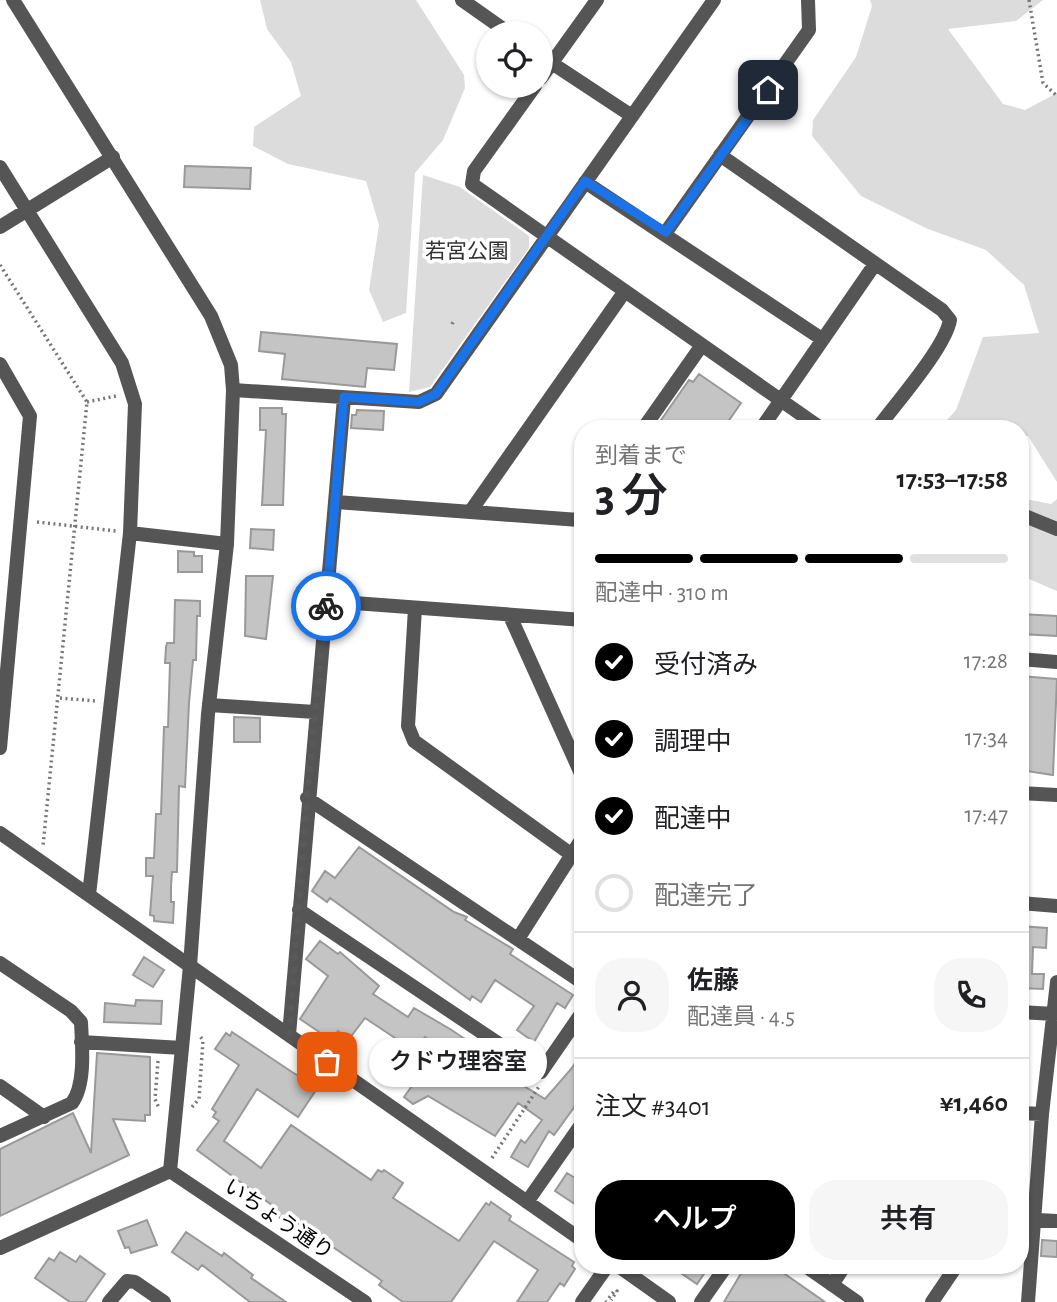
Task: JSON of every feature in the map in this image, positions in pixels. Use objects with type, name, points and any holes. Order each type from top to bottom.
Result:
[{"type":"street","points":[[0,1248],[170,1171],[190,966],[209,705],[227,544],[233,390],[231,365],[222,338],[113,157],[13,0]]},
{"type":"street","points":[[553,51],[597,0]]},
{"type":"street","points":[[233,390],[419,402],[436,394],[714,0]]},
{"type":"street","points":[[666,232],[809,30],[808,0]]},
{"type":"street","points":[[472,3],[494,21]]},
{"type":"street","points":[[553,64],[632,116]]},
{"type":"street","points":[[526,98],[474,171],[472,184],[809,420]]},
{"type":"street","points":[[720,155],[942,310],[950,320],[948,330],[888,420]]},
{"type":"street","points":[[0,227],[113,157]]},
{"type":"street","points":[[0,167],[122,363],[135,404],[130,533],[89,895]]},
{"type":"street","points":[[585,181],[666,232],[822,339]]},
{"type":"street","points":[[766,420],[875,264]]},
{"type":"street","points":[[470,512],[625,291]]},
{"type":"street","points":[[649,420],[702,345]]},
{"type":"street","points":[[0,364],[30,416],[2,700],[0,748]]},
{"type":"street","points":[[289,1035],[307,798],[344,397]]},
{"type":"street","points":[[336,502],[574,520]]},
{"type":"street","points":[[1029,518],[1057,529]]},
{"type":"street","points":[[130,533],[227,544]]},
{"type":"street","points":[[327,601],[574,620]]},
{"type":"street","points":[[415,608],[408,726],[414,741],[572,855]]},
{"type":"street","points":[[510,616],[574,758]]},
{"type":"street","points":[[1029,660],[1057,662]]},
{"type":"street","points":[[209,705],[315,712]]},
{"type":"street","points":[[1029,793],[1057,795]]},
{"type":"street","points":[[307,798],[574,976]]},
{"type":"street","points":[[0,833],[574,1235]]},
{"type":"street","points":[[518,939],[574,852]]},
{"type":"street","points":[[1029,904],[1057,906]]},
{"type":"street","points":[[299,910],[541,1072],[574,1024]]},
{"type":"street","points":[[0,963],[71,1011],[81,1022],[78,1094],[72,1103],[0,1136]]},
{"type":"street","points":[[1029,1205],[1057,982]]},
{"type":"street","points":[[1029,1013],[1054,1014]]},
{"type":"street","points":[[81,1042],[182,1048]]},
{"type":"street","points":[[0,1086],[44,1117]]},
{"type":"street","points":[[1029,1113],[1042,1114]]},
{"type":"street","points":[[527,1202],[574,1135]]},
{"type":"street","name":"いちょう通り","points":[[170,1171],[365,1302]]},
{"type":"street","points":[[1029,1219],[1057,1221]]},
{"type":"street","points":[[582,1302],[602,1274]]},
{"type":"street","points":[[630,1274],[669,1302]]},
{"type":"street","points":[[701,1302],[721,1274]]},
{"type":"street","points":[[817,1274],[857,1302]]},
{"type":"street","points":[[832,1284],[839,1274]]},
{"type":"street","points":[[932,1302],[951,1274]]},
{"type":"street","points":[[1028,1274],[1028,1302]]},
{"type":"street","points":[[109,1302],[127,1281],[135,1282],[164,1302]]},
{"type":"path","points":[[1029,0],[1042,83],[1057,96]]},
{"type":"path","points":[[0,265],[87,402],[73,526],[60,698],[41,862]]},
{"type":"path","points":[[87,402],[132,392]]},
{"type":"path","points":[[21,520],[130,533]]},
{"type":"path","points":[[60,698],[111,702]]},
{"type":"path","points":[[188,1111],[199,1099],[203,1040],[197,1032]]},
{"type":"path","points":[[485,1170],[545,1076]]},
{"type":"path","points":[[607,1284],[616,1285]]},
{"type":"green space","points":[[260,0],[416,0],[464,75],[465,88],[443,140],[415,173],[406,313],[383,322],[369,290],[379,225],[366,181],[288,164],[253,146],[254,127],[301,96],[291,62],[267,29]]},
{"type":"green space","points":[[870,0],[1043,0],[1016,21],[948,29],[1003,104],[1025,110],[1057,93],[1057,482],[1029,438],[1029,420],[947,420],[956,410],[983,337],[1039,333],[1024,285],[986,250],[928,229],[861,196],[812,136],[813,120],[856,57],[872,6]]},
{"type":"green space","name":"若宮公園","points":[[423,175],[460,187],[529,236],[529,248],[430,387],[409,392]]},
{"type":"green space","points":[[1057,499],[1057,591],[1029,579],[1029,500],[1051,504]]},
{"type":"building","points":[[185,166],[251,168],[250,189],[184,187]]},
{"type":"building","points":[[261,332],[397,344],[394,370],[367,368],[365,387],[282,379],[285,354],[259,351]]},
{"type":"building","points":[[699,374],[741,403],[729,420],[661,420],[689,380],[693,382]]},
{"type":"building","points":[[260,408],[282,408],[282,414],[286,414],[283,505],[262,505],[266,430],[260,430]]},
{"type":"building","points":[[357,410],[384,411],[383,430],[351,428],[352,415],[356,415]]},
{"type":"building","points":[[251,529],[274,530],[273,550],[250,548]]},
{"type":"building","points":[[178,551],[194,552],[194,556],[202,556],[202,572],[178,572]]},
{"type":"building","points":[[246,576],[273,576],[266,639],[245,636]]},
{"type":"building","points":[[175,600],[200,601],[200,616],[197,616],[196,660],[193,660],[189,703],[185,787],[179,786],[177,872],[172,872],[171,886],[171,902],[174,902],[173,923],[154,921],[154,916],[150,915],[153,876],[146,876],[146,858],[154,858],[156,814],[161,814],[164,727],[168,727],[170,663],[165,663],[166,647],[167,643],[174,643]]},
{"type":"building","points":[[1029,614],[1057,616],[1057,636],[1029,634]]},
{"type":"building","points":[[1029,677],[1057,679],[1053,775],[1029,771]]},
{"type":"building","points":[[234,717],[260,718],[260,742],[234,742]]},
{"type":"building","points":[[359,847],[454,912],[467,917],[465,920],[513,949],[510,954],[573,995],[565,1008],[557,1003],[534,1042],[517,1030],[534,1006],[495,980],[481,1002],[472,996],[470,1000],[330,898],[327,902],[312,891],[325,871],[335,878]]},
{"type":"building","points":[[1029,927],[1047,928],[1046,948],[1033,947],[1032,974],[1044,974],[1043,989],[1029,988]]},
{"type":"building","points":[[320,941],[338,954],[340,952],[379,986],[373,994],[408,1017],[414,1008],[450,1029],[474,1045],[472,1049],[495,1065],[493,1067],[545,1099],[574,1065],[574,1107],[554,1135],[549,1131],[528,1167],[511,1157],[521,1140],[525,1143],[542,1120],[518,1103],[495,1136],[428,1096],[413,1104],[404,1097],[414,1083],[386,1065],[401,1042],[365,1018],[349,1039],[338,1031],[331,1040],[300,1019],[328,976],[306,959]],"holes":[[[425,1037],[449,1053],[431,1073],[410,1060]]]},
{"type":"building","points":[[144,957],[164,970],[153,987],[133,975]]},
{"type":"building","points":[[136,1000],[162,1001],[161,1024],[104,1022],[105,1003],[135,1006]]},
{"type":"building","points":[[232,1032],[297,1075],[300,1071],[320,1084],[298,1117],[257,1089],[224,1141],[261,1168],[291,1125],[371,1180],[378,1170],[384,1170],[403,1183],[393,1198],[459,1241],[486,1203],[489,1205],[491,1202],[511,1216],[509,1220],[574,1262],[574,1271],[564,1286],[560,1283],[547,1302],[517,1302],[538,1270],[494,1241],[451,1302],[403,1302],[379,1285],[382,1281],[378,1278],[292,1219],[288,1224],[270,1210],[273,1206],[197,1150],[219,1121],[213,1117],[216,1112],[212,1109],[239,1065],[215,1049],[226,1033],[230,1036]]},
{"type":"building","points":[[97,1053],[150,1057],[150,1115],[145,1115],[145,1121],[113,1119],[129,1155],[0,1216],[0,1149],[73,1113],[91,1153]]},
{"type":"building","points":[[567,1173],[574,1177],[574,1203],[555,1191]]},
{"type":"building","points":[[147,1220],[157,1245],[131,1253],[129,1247],[125,1248],[118,1231]]},
{"type":"building","points":[[186,1232],[222,1256],[224,1253],[253,1275],[251,1278],[286,1302],[250,1302],[202,1265],[198,1270],[172,1252]]},
{"type":"building","points":[[1042,1240],[1057,1241],[1057,1257],[1041,1256]]},
{"type":"building","points":[[60,1252],[76,1262],[80,1256],[105,1274],[85,1302],[70,1302],[35,1278],[49,1258],[54,1261]]},
{"type":"building","points":[[682,1274],[704,1274],[697,1284]]},
{"type":"building","points":[[741,1274],[785,1274],[825,1302],[724,1302]]},
{"type":"way so far","points":[[326,606],[307,798],[289,1035],[327,1062]]},
{"type":"place","name":"クドウ理容室","points":[[327,1062]]},
{"type":"route","points":[[326,606],[344,397],[419,402],[436,394],[585,181],[666,232],[768,90]]}]
